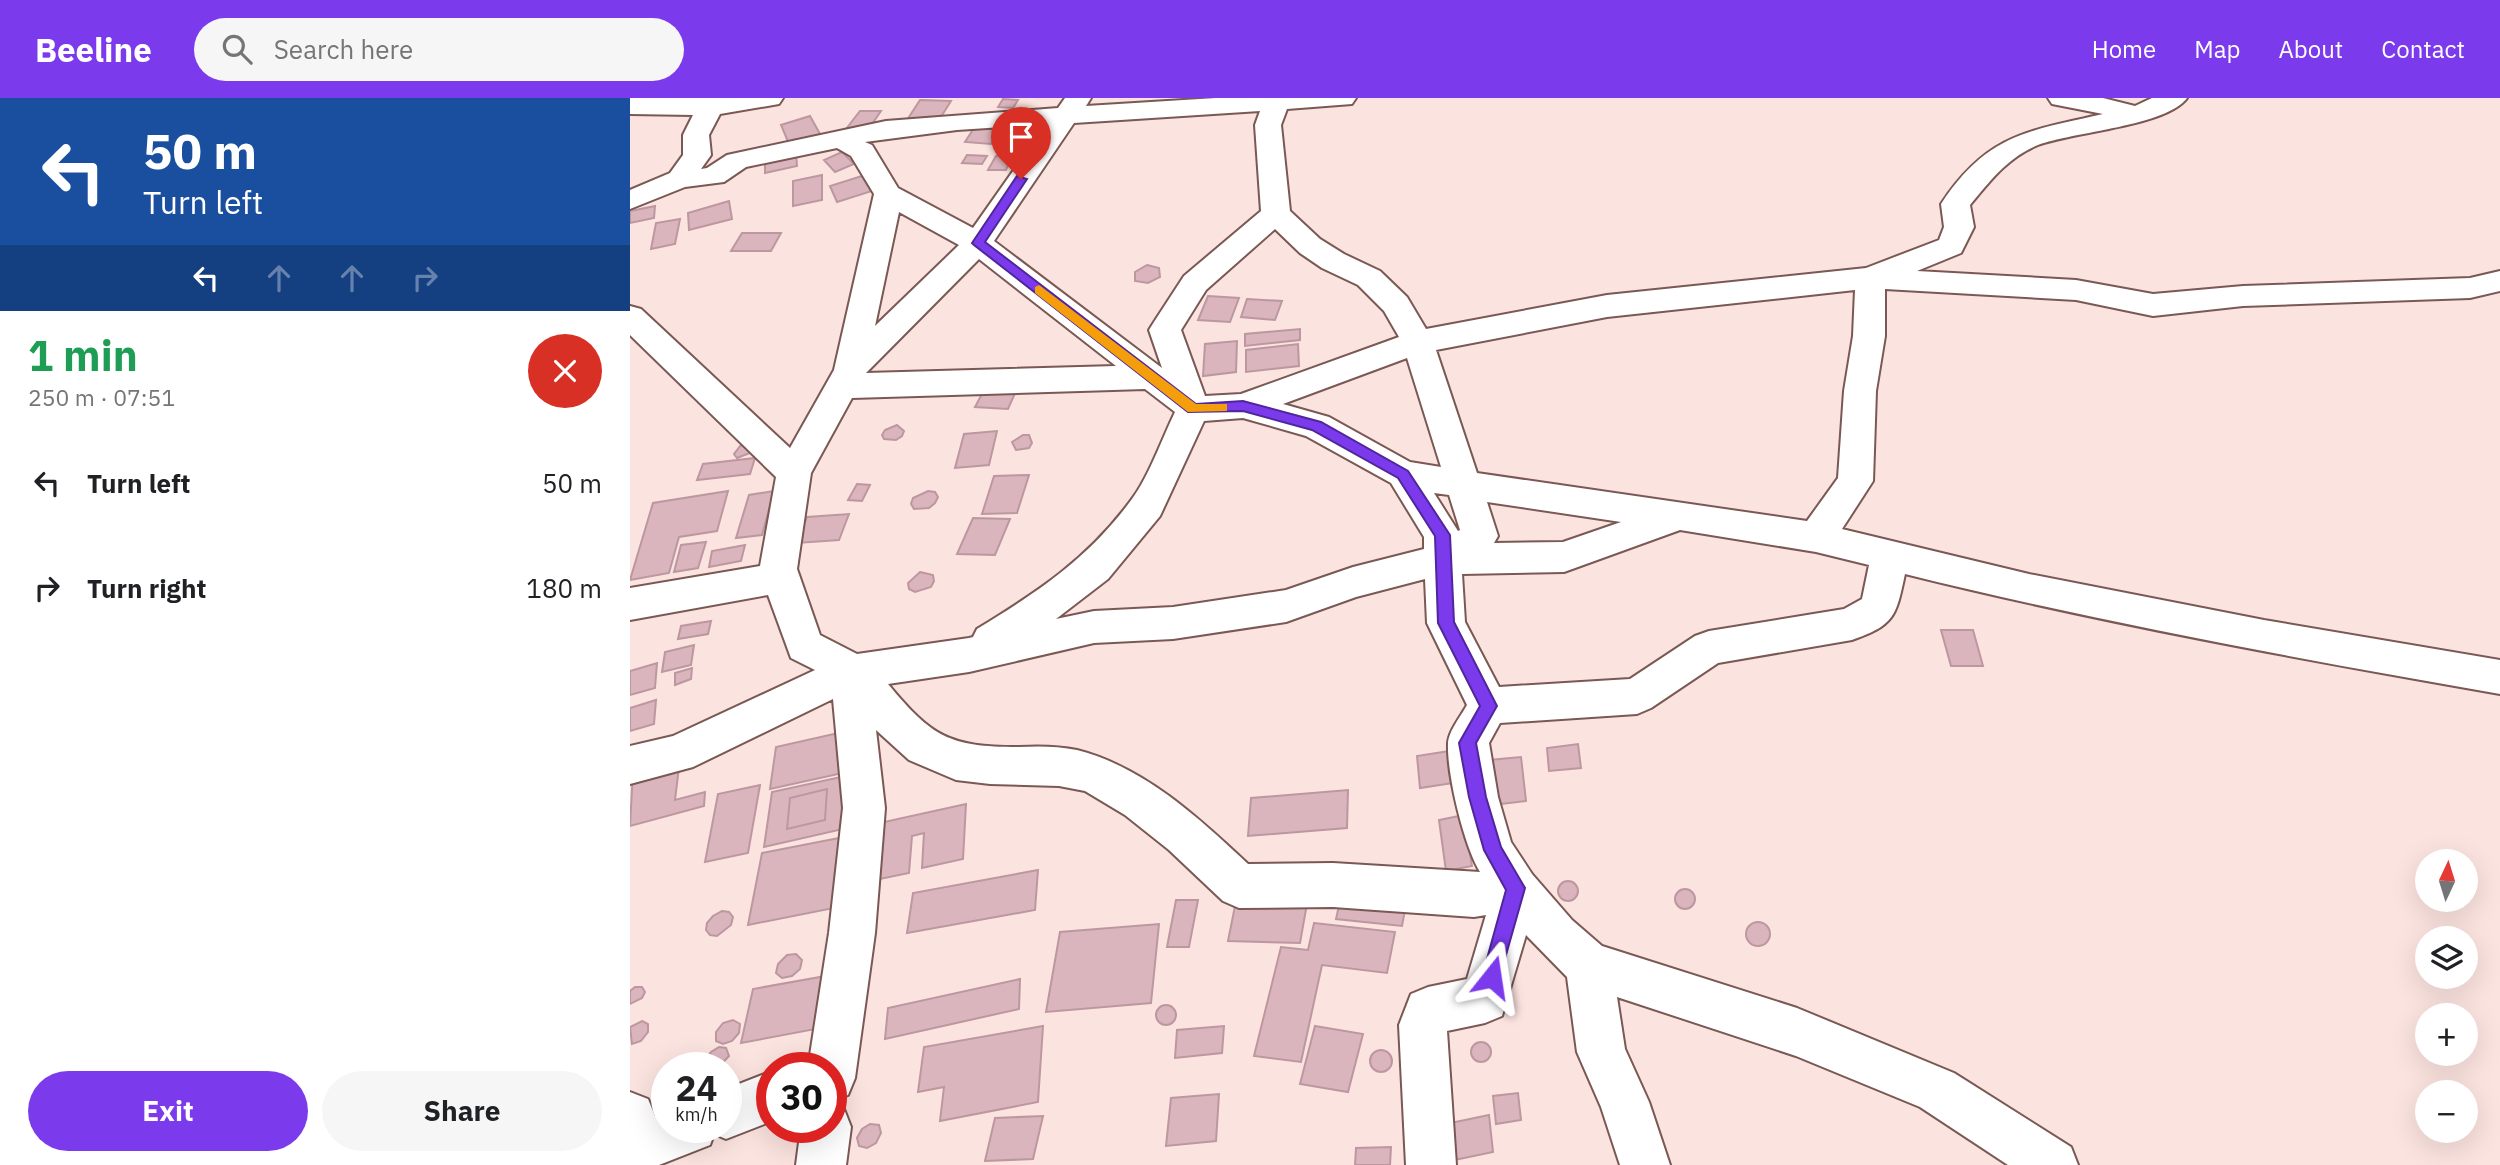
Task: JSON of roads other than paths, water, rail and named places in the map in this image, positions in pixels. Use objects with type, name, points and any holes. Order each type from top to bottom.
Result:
[{"type":"street","points":[[630,106],[710,108],[770,98]]},
{"type":"street","points":[[630,200],[680,179],[714,176],[737,161],[886,129],[1071,106],[1343,98]]},
{"type":"street","points":[[2061,98],[2141,113]]},
{"type":"street","points":[[1870,278],[1951,246],[1959,227],[1955,204],[1995,158],[2029,139],[2141,113],[2174,98]]},
{"type":"street","points":[[1277,101],[1268,125],[1276,214],[1310,246],[1333,261],[1369,278],[1396,304],[1418,342],[1480,536],[1444,559]]},
{"type":"street","points":[[845,378],[978,243],[1071,106]]},
{"type":"street","points":[[680,179],[696,155],[696,135],[710,108]]},
{"type":"street","points":[[842,139],[862,151],[888,194],[978,243],[1193,409],[1243,406],[1418,342],[1607,306],[1870,278],[2076,290],[2153,305],[2243,296],[2470,288],[2500,281]]},
{"type":"street","points":[[888,194],[845,378],[794,473],[778,569],[805,646],[850,672],[900,730],[940,755],[993,768],[1041,766],[1078,769],[1124,790],[1195,844],[1239,886],[1333,885],[1474,895],[1516,888]]},
{"type":"street","points":[[969,655],[1055,600],[1095,568],[1147,506],[1193,409],[1166,330],[1195,283],[1276,214]]},
{"type":"street","points":[[1816,537],[1855,481],[1860,391],[1869,336],[1870,278]]},
{"type":"street","points":[[630,317],[794,473]]},
{"type":"street","points":[[845,378],[1152,377]]},
{"type":"street","points":[[1243,406],[1317,425],[1403,474],[1816,537],[2029,589],[2277,639],[2500,677]]},
{"type":"street","points":[[1403,474],[1442,535],[1446,623],[1489,706]]},
{"type":"street","points":[[630,765],[678,754],[850,672],[969,655],[1094,627],[1173,623],[1286,606],[1353,582],[1444,559],[1564,557],[1679,516]]},
{"type":"street","points":[[1489,706],[1637,696],[1709,648],[1852,624],[1879,608],[1890,555]]},
{"type":"street","points":[[630,604],[781,578]]},
{"type":"street","points":[[833,1052],[852,933],[864,808],[850,672]]},
{"type":"street","points":[[1489,706],[1468,743],[1477,797],[1493,850],[1516,888],[1556,936],[1589,965],[1797,1032],[1937,1090],[2053,1165]]},
{"type":"street","points":[[1431,1165],[1423,1026],[1428,1011],[1485,999],[1516,888]]},
{"type":"street","points":[[1589,965],[1601,1052],[1625,1102],[1645,1165]]},
{"type":"street","points":[[632,1139],[651,1135]]},
{"type":"street","points":[[821,1165],[824,1143]]}]
